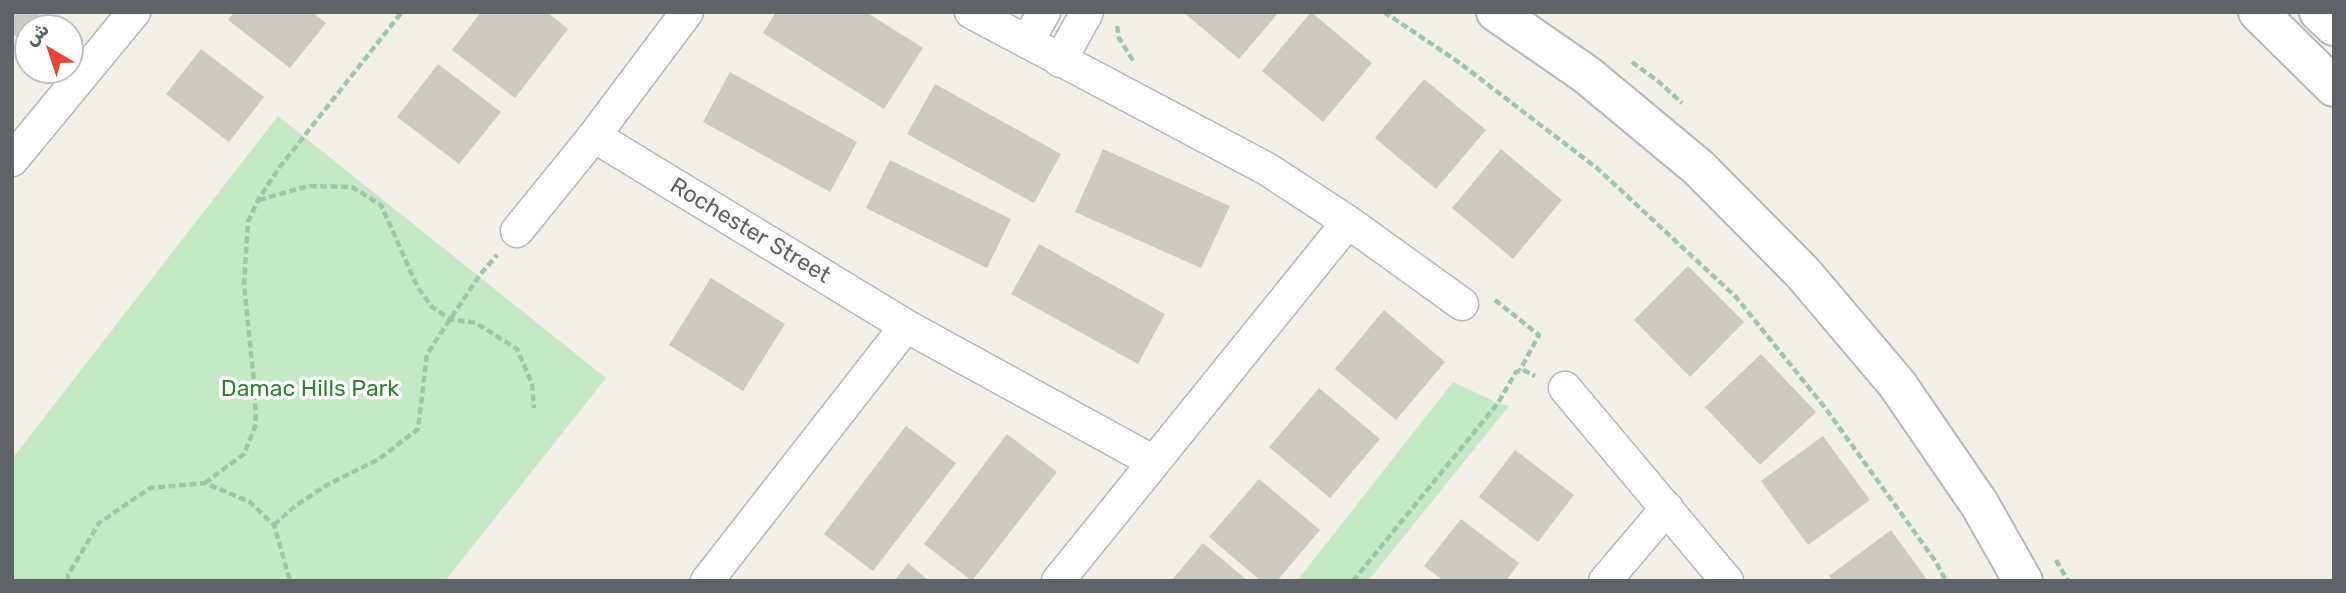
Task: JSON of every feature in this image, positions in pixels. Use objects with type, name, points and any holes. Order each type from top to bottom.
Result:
[{"type":"street","points":[[12,160],[134,12]]},
{"type":"street","points":[[517,231],[594,136],[687,12]]},
{"type":"street","points":[[971,12],[1267,169],[1348,222],[1462,304]]},
{"type":"street","points":[[1027,42],[1044,12]]},
{"type":"street","points":[[1060,61],[1087,12]]},
{"type":"street","points":[[1496,12],[1587,75],[1699,168],[1803,272],[1897,384],[1980,505],[2023,581]]},
{"type":"street","points":[[2258,12],[2334,87]]},
{"type":"street","points":[[2319,12],[2334,26]]},
{"type":"street","name":"Rochester Street","points":[[594,136],[906,326],[1154,463]]},
{"type":"street","points":[[1058,581],[1348,222]]},
{"type":"street","points":[[707,581],[906,326]]},
{"type":"street","points":[[1565,388],[1727,581]]},
{"type":"street","points":[[1605,581],[1667,508]]},
{"type":"path","points":[[205,483],[244,454],[256,425],[244,284],[248,222],[258,200],[279,168],[402,12]]},
{"type":"path","points":[[1384,12],[1458,61],[1598,169],[1736,297],[1826,410],[1936,562],[1946,581]]},
{"type":"path","points":[[258,200],[308,186],[352,187],[381,205],[418,288],[432,307],[450,319],[476,323],[517,349],[532,384],[534,408]]},
{"type":"path","points":[[275,525],[295,506],[327,485],[379,459],[418,429],[427,355],[479,276],[517,231]]},
{"type":"path","points":[[1353,581],[1498,404],[1508,382],[1520,370],[1539,335],[1494,299],[1462,304]]},
{"type":"path","points":[[1520,370],[1565,388]]},
{"type":"path","points":[[68,581],[68,575],[99,523],[150,488],[205,483],[250,502],[275,525],[290,581]]},
{"type":"green space","name":"Damac Hills Park","points":[[278,116],[606,378],[445,581],[12,581],[12,459]]},
{"type":"green space","points":[[1453,382],[1509,406],[1368,581],[1297,581]]},
{"type":"building","points":[[12,12],[41,12],[14,14],[14,35]]},
{"type":"building","points":[[234,12],[312,12],[326,23],[290,68],[228,20]]},
{"type":"building","points":[[481,12],[547,12],[568,29],[515,98],[452,50]]},
{"type":"building","points":[[776,12],[866,12],[923,48],[884,109],[763,33]]},
{"type":"building","points":[[1183,12],[1279,12],[1239,59]]},
{"type":"building","points":[[1311,12],[1372,63],[1323,122],[1262,71]]},
{"type":"building","points":[[201,49],[264,97],[229,142],[166,94]]},
{"type":"building","points":[[438,64],[501,112],[459,164],[397,117]]},
{"type":"building","points":[[730,72],[857,142],[830,192],[703,122]]},
{"type":"building","points":[[1424,79],[1486,130],[1436,189],[1375,138]]},
{"type":"building","points":[[935,84],[1061,154],[1034,203],[907,134]]},
{"type":"building","points":[[1103,149],[1230,206],[1201,268],[1075,212]]},
{"type":"building","points":[[1501,149],[1562,200],[1513,259],[1452,208]]},
{"type":"building","points":[[890,160],[1011,219],[987,268],[866,208]]},
{"type":"building","points":[[1039,244],[1165,314],[1138,364],[1011,294]]},
{"type":"building","points":[[1688,266],[1744,322],[1690,377],[1634,320]]},
{"type":"building","points":[[711,278],[785,324],[743,391],[669,345]]},
{"type":"building","points":[[1384,310],[1445,362],[1396,420],[1335,369]]},
{"type":"building","points":[[1761,354],[1816,412],[1760,465],[1705,407]]},
{"type":"building","points":[[1319,388],[1380,439],[1330,498],[1269,447]]},
{"type":"building","points":[[906,426],[956,463],[873,571],[824,534]]},
{"type":"building","points":[[1007,434],[1057,472],[972,581],[924,544]]},
{"type":"building","points":[[1823,436],[1870,500],[1808,545],[1761,481]]},
{"type":"building","points":[[1515,450],[1574,495],[1538,542],[1479,497]]},
{"type":"building","points":[[1259,479],[1320,530],[1277,581],[1261,581],[1209,537]]},
{"type":"building","points":[[1461,519],[1519,563],[1506,581],[1444,581],[1424,566]]},
{"type":"building","points":[[1891,530],[1928,581],[1833,581],[1829,576]]},
{"type":"building","points":[[1203,543],[1248,581],[1171,581]]},
{"type":"building","points":[[908,563],[929,581],[894,581]]}]
